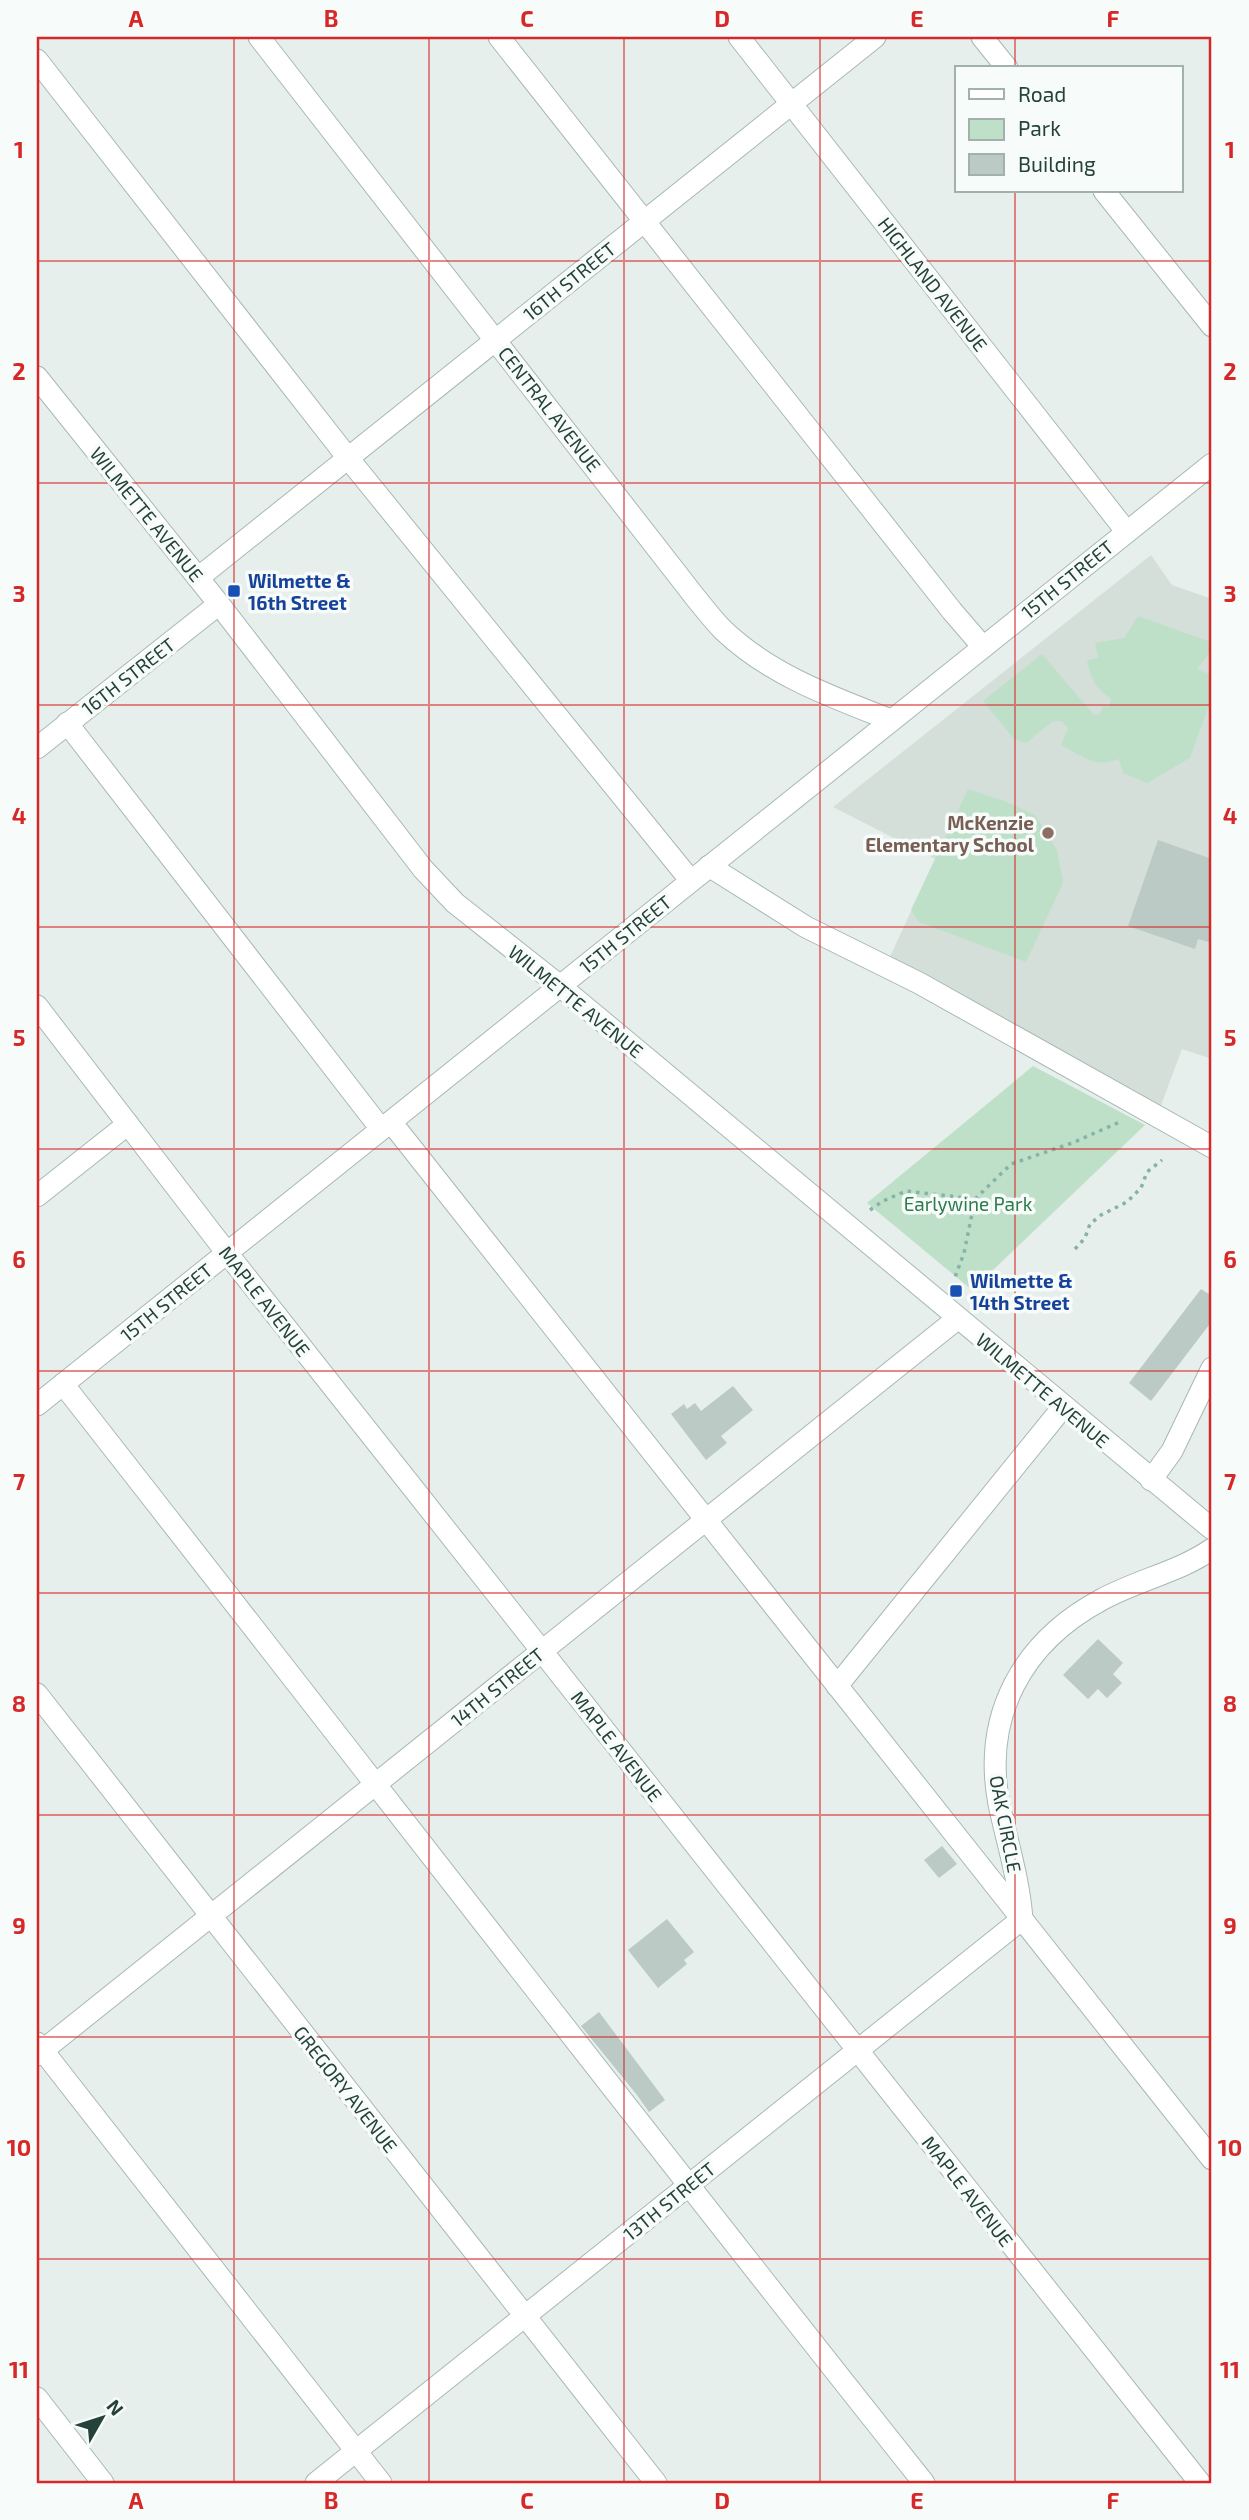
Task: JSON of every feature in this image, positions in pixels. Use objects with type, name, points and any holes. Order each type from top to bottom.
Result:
[{"type":"street","name":"CENTRAL AVENUE","points":[[259,37],[723,630],[747,649],[804,685],[891,720]]},
{"type":"street","points":[[499,37],[952,611],[983,646]]},
{"type":"street","name":"HIGHLAND AVENUE","points":[[739,37],[1126,531]]},
{"type":"street","name":"16TH STREET","points":[[198,578],[875,37]]},
{"type":"street","points":[[982,37],[1005,66]]},
{"type":"street","points":[[37,60],[348,458],[691,881]]},
{"type":"street","points":[[1105,192],[1212,326]]},
{"type":"street","name":"WILMETTE AVENUE","points":[[37,377],[219,604],[423,869],[454,903],[560,986],[1212,1529]]},
{"type":"street","name":"15TH STREET","points":[[37,1405],[1212,464]]},
{"type":"street","name":"16TH STREET","points":[[37,748],[219,604]]},
{"type":"street","points":[[67,723],[386,1126],[706,1520],[1212,2160]]},
{"type":"street","points":[[709,866],[806,927],[919,984],[1212,1147]]},
{"type":"street","name":"MAPLE AVENUE","points":[[37,1006],[227,1253],[1200,2483]]},
{"type":"street","points":[[37,1196],[128,1124]]},
{"type":"street","name":"14TH STREET","points":[[39,2049],[211,1916],[957,1319]]},
{"type":"street","points":[[1151,1480],[1172,1451],[1212,1368]]},
{"type":"street","points":[[63,1384],[377,1783],[688,2186],[924,2483]]},
{"type":"street","points":[[837,1686],[1063,1407]]},
{"type":"street","name":"OAK CIRCLE","points":[[1022,1919],[1020,1895],[999,1802],[995,1767],[996,1739],[1002,1713],[1014,1685],[1029,1661],[1070,1620],[1111,1595],[1191,1563],[1212,1549]]},
{"type":"street","name":"GREGORY AVENUE","points":[[37,1694],[656,2483]]},
{"type":"street","name":"13TH STREET","points":[[316,2483],[1022,1919]]},
{"type":"street","points":[[39,2049],[382,2483]]},
{"type":"street","points":[[37,2398],[103,2483]]},
{"type":"path","points":[[954,1280],[964,1253],[975,1199],[1011,1164],[1072,1143],[1139,1114],[1144,1108]]},
{"type":"path","points":[[1075,1249],[1085,1238],[1090,1224],[1101,1215],[1127,1202],[1141,1188],[1147,1172],[1162,1160]]},
{"type":"path","points":[[870,1210],[906,1191],[975,1199]]},
{"type":"shaded area","name":"McKenzie Elementary School","points":[[1151,555],[1172,585],[1212,599],[1212,1059],[1182,1049],[1160,1108],[889,959],[935,859],[833,807]]},
{"type":"green space","points":[[1138,616],[1211,642],[1208,655],[1197,669],[1212,675],[1212,697],[1190,758],[1147,783],[1123,773],[1119,759],[1096,762],[1061,745],[1068,728],[1062,721],[1053,721],[1026,743],[1014,739],[983,701],[1042,654],[1093,714],[1099,715],[1103,706],[1109,707],[1111,699],[1094,682],[1087,660],[1098,658],[1095,643],[1124,638]]},
{"type":"green space","points":[[968,789],[1035,815],[1057,850],[1063,883],[1026,962],[919,922],[911,910]]},
{"type":"green space","name":"Earlywine Park","points":[[1033,1066],[1145,1125],[972,1290],[867,1203]]},
{"type":"building","points":[[1158,840],[1212,859],[1212,943],[1198,939],[1195,949],[1128,926]]},
{"type":"building","points":[[1201,1289],[1212,1296],[1212,1321],[1151,1401],[1129,1383]]},
{"type":"building","points":[[733,1386],[753,1410],[721,1436],[727,1443],[706,1460],[671,1414],[684,1404],[687,1409],[695,1403],[701,1411]]},
{"type":"building","points":[[1098,1639],[1123,1663],[1113,1674],[1122,1683],[1107,1698],[1098,1689],[1088,1699],[1063,1675]]},
{"type":"building","points":[[942,1846],[957,1864],[939,1878],[924,1860]]},
{"type":"building","points":[[667,1919],[694,1952],[684,1960],[687,1964],[658,1988],[628,1950]]},
{"type":"building","points":[[599,2012],[665,2100],[649,2112],[581,2026]]},
{"type":"place","name":"Wilmette & 16th Street","points":[[234,591]]},
{"type":"place","name":"McKenzie Elementary School","points":[[1048,833]]},
{"type":"place","name":"Wilmette & 14th Street","points":[[956,1291]]}]
